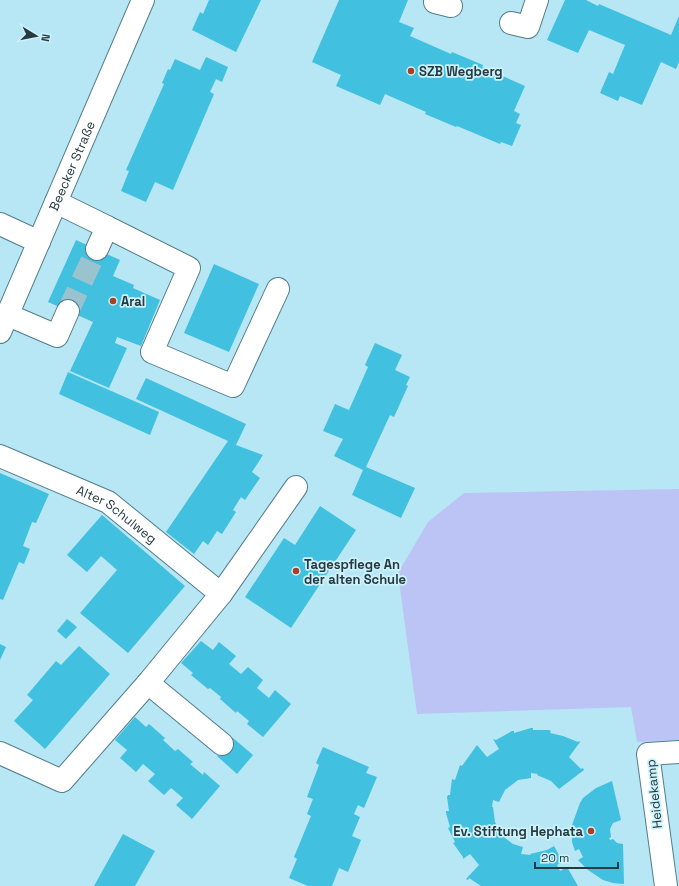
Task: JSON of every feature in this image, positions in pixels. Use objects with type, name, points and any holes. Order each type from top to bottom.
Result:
[{"type":"street","name":"Beecker Straße","points":[[4,324],[143,0]]},
{"type":"street","points":[[511,23],[528,27],[537,0]]},
{"type":"street","points":[[56,202],[189,268],[152,352],[233,386],[278,289]]},
{"type":"street","points":[[0,224],[39,242]]},
{"type":"street","points":[[97,249],[107,227]]},
{"type":"street","points":[[4,324],[57,336],[68,311]]},
{"type":"street","name":"Alter Schulweg","points":[[0,456],[108,502],[221,594]]},
{"type":"street","points":[[0,753],[62,781],[148,683],[221,594],[296,487]]},
{"type":"street","points":[[148,683],[222,744]]},
{"type":"street","name":"Heidekamp","points":[[666,886],[648,754],[679,752]]},
{"type":"shaded area","points":[[679,489],[679,740],[637,742],[631,707],[417,714],[398,573],[428,522],[464,493]]},
{"type":"building","points":[[209,0],[261,0],[236,52],[192,30],[200,12],[203,14]]},
{"type":"building","name":"SZB Wegberg","points":[[339,0],[408,0],[399,22],[414,28],[410,36],[451,54],[452,52],[483,65],[482,67],[525,86],[514,111],[520,114],[516,123],[521,125],[512,146],[501,142],[500,144],[457,126],[456,127],[425,114],[426,112],[385,94],[380,105],[336,86],[341,75],[312,62]]},
{"type":"building","points":[[565,0],[586,0],[598,6],[599,4],[671,35],[679,16],[679,62],[676,69],[661,62],[642,105],[620,96],[618,101],[600,93],[609,72],[613,74],[625,45],[589,30],[578,53],[547,40]]},
{"type":"building","points":[[206,57],[228,67],[222,82],[216,79],[210,92],[214,94],[173,190],[155,182],[146,202],[121,191],[129,171],[126,170],[164,84],[162,83],[168,69],[170,70],[175,59],[200,70]]},
{"type":"building","points":[[76,240],[120,260],[113,276],[134,285],[133,288],[160,300],[141,346],[117,337],[115,343],[127,348],[109,388],[70,371],[93,322],[48,302]]},
{"type":"building","points":[[214,264],[259,284],[229,352],[184,333]]},
{"type":"building","points":[[375,343],[402,355],[395,370],[410,377],[406,385],[408,386],[394,417],[390,415],[366,467],[415,488],[401,518],[352,495],[363,470],[334,456],[343,439],[323,431],[335,404],[349,410],[368,367],[365,365]]},
{"type":"building","points":[[68,372],[159,412],[150,435],[59,394]]},
{"type":"building","points":[[146,378],[246,424],[236,445],[263,455],[252,472],[260,478],[245,500],[241,497],[233,510],[236,512],[222,534],[217,531],[208,545],[203,541],[194,554],[166,532],[228,441],[136,399]]},
{"type":"building","points":[[0,473],[49,494],[36,523],[32,522],[23,546],[30,549],[24,564],[19,562],[3,600],[0,599]]},
{"type":"building","name":"Tagespflege An der alten Schule","points":[[320,506],[356,530],[291,628],[245,597],[284,538],[295,545]]},
{"type":"building","points":[[102,515],[185,586],[128,653],[80,613],[117,570],[101,556],[87,572],[67,555]]},
{"type":"building","points":[[67,619],[77,627],[66,639],[57,631]]},
{"type":"building","points":[[201,641],[213,650],[219,642],[236,656],[229,664],[241,674],[248,667],[263,680],[257,688],[269,698],[275,690],[291,704],[263,737],[247,724],[249,721],[237,711],[236,713],[220,699],[221,697],[210,688],[208,689],[191,675],[193,673],[181,663]]},
{"type":"building","points":[[0,644],[6,647],[0,660]]},
{"type":"building","points":[[79,646],[110,674],[45,749],[14,721],[33,700],[27,695],[56,661],[61,665]]},
{"type":"building","points":[[135,717],[146,727],[149,724],[165,738],[163,740],[175,751],[178,749],[193,762],[190,764],[203,775],[204,772],[220,786],[192,819],[176,805],[183,798],[171,788],[164,795],[148,781],[155,774],[143,764],[136,772],[120,758],[127,750],[115,740]]},
{"type":"building","points":[[533,728],[533,730],[549,730],[551,731],[550,733],[578,742],[579,741],[580,742],[569,757],[581,769],[583,768],[584,770],[559,789],[551,781],[537,775],[538,774],[531,773],[531,778],[518,780],[505,790],[499,802],[493,800],[492,807],[495,822],[505,838],[513,844],[523,847],[521,854],[531,855],[530,854],[547,850],[554,846],[563,862],[557,865],[560,871],[567,867],[578,886],[481,886],[469,878],[468,880],[466,879],[479,865],[470,854],[463,859],[453,843],[455,842],[448,828],[450,827],[446,813],[446,811],[449,811],[447,797],[450,795],[452,779],[455,780],[460,765],[462,766],[477,745],[487,757],[499,749],[493,739],[496,740],[512,731],[514,731],[514,733]]},
{"type":"building","points":[[233,738],[253,755],[237,774],[217,756]]},
{"type":"building","points":[[323,747],[369,767],[366,773],[377,777],[364,808],[358,805],[354,814],[360,817],[352,836],[361,840],[348,872],[339,868],[332,886],[308,886],[289,878],[297,859],[294,857],[311,816],[307,814],[313,799],[307,797],[319,765],[316,763]]},
{"type":"building","name":"Ev. Stiftung Hephata","points":[[612,781],[621,820],[613,823],[610,829],[611,837],[609,838],[610,840],[613,839],[617,843],[623,844],[624,884],[603,880],[588,870],[578,860],[583,857],[579,849],[575,851],[572,842],[572,825],[583,798],[596,788]]},
{"type":"building","points":[[123,834],[155,851],[135,886],[94,886]]},
{"type":"tunnel","points":[[68,311],[97,249]]},
{"type":"place","name":"SZB Wegberg","points":[[411,71]]},
{"type":"place","name":"Aral","points":[[113,301]]},
{"type":"place","name":"Tagespflege An der alten Schule","points":[[296,571]]},
{"type":"place","name":"Ev. Stiftung Hephata","points":[[591,831]]}]
